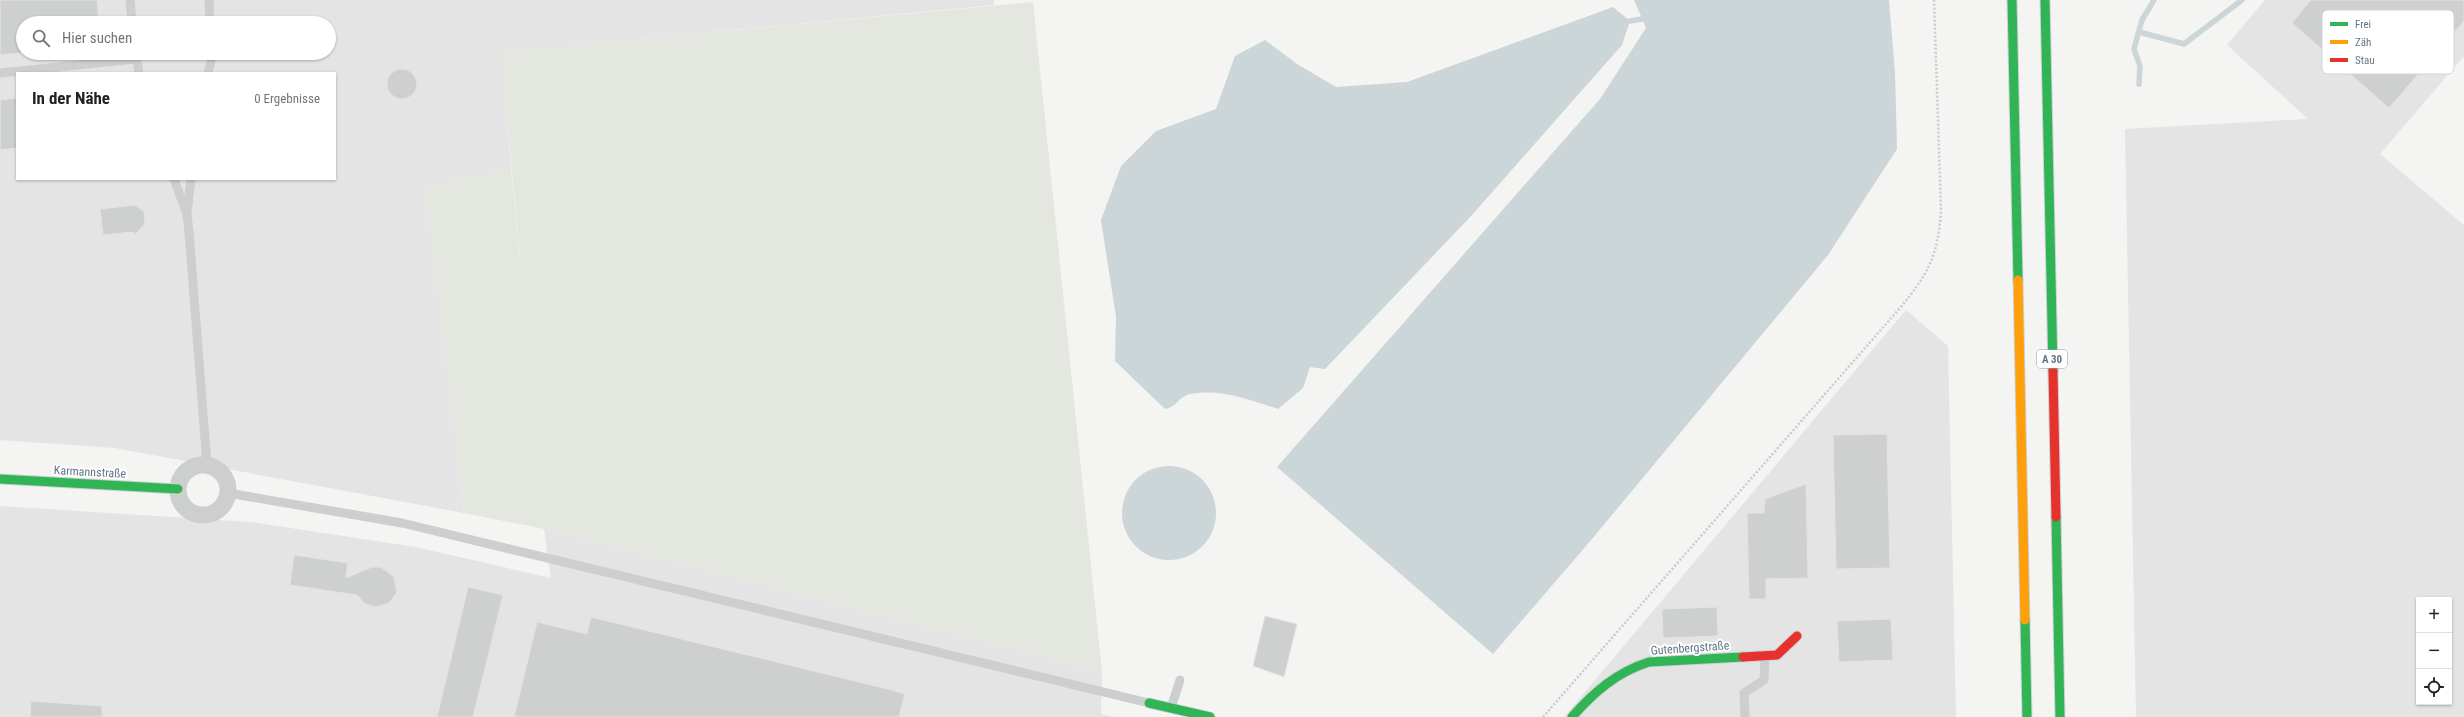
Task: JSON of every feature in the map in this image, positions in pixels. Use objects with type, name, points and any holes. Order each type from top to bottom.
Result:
[{"type":"main road","name":"A 30","points":[[2012,0],[2027,717]]},
{"type":"main road","name":"A 30","points":[[2045,0],[2060,717]]},
{"type":"main road","name":"Karmannstraße","points":[[0,479],[178,489]]},
{"type":"main road","name":"Gutenbergstraße","points":[[1572,717],[1608,680],[1630,668],[1649,662],[1777,655],[1797,636]]},
{"type":"main road","points":[[1150,703],[1210,717]]},
{"type":"street","points":[[196,465],[206,465],[219,470],[225,476],[228,492],[221,507],[215,512],[198,514],[184,506],[180,499],[178,489],[183,475],[188,469],[196,465]]},
{"type":"lane","points":[[130,0],[131,16]]},
{"type":"lane","points":[[209,0],[210,16]]},
{"type":"lane","points":[[0,73],[104,60]]},
{"type":"lane","points":[[137,60],[139,72]]},
{"type":"lane","points":[[208,72],[211,60]]},
{"type":"lane","points":[[174,180],[187,214]]},
{"type":"lane","points":[[191,180],[187,214],[206,465]]},
{"type":"lane","points":[[228,492],[402,523],[1150,703]]},
{"type":"lane","points":[[1746,717],[1744,693],[1764,680],[1765,656]]},
{"type":"lane","points":[[1171,708],[1180,680]]},
{"type":"path","points":[[1543,717],[1900,308],[1917,287],[1932,264],[1939,238],[1941,211],[1934,0]]},
{"type":"shaded area","points":[[0,0],[994,0],[994,5],[502,52],[511,167],[426,193],[464,513],[115,448],[0,440]]},
{"type":"shaded area","points":[[1634,0],[1889,0],[1895,74],[1897,149],[1828,255],[1592,539],[1493,654],[1277,467],[1600,99],[1646,28]]},
{"type":"shaded area","points":[[2265,0],[2464,0],[2464,56],[2454,68],[2454,10],[2322,10],[2322,74],[2449,74],[2380,154],[2464,225],[2464,717],[2136,717],[2125,129],[2308,119],[2227,45]]},
{"type":"shaded area","points":[[1033,2],[1102,672],[544,529],[464,513],[425,185],[511,167],[525,311],[501,52]]},
{"type":"shaded area","points":[[1613,7],[1630,21],[1622,45],[1472,215],[1325,369],[1310,367],[1303,388],[1278,409],[1235,396],[1201,393],[1186,395],[1169,408],[1165,409],[1115,361],[1116,317],[1101,220],[1121,166],[1156,131],[1216,109],[1235,56],[1265,40],[1297,64],[1336,87],[1407,82]]},
{"type":"shaded area","points":[[1906,310],[1948,346],[1956,717],[1564,717]]},
{"type":"shaded area","points":[[1169,466],[1187,469],[1202,480],[1213,495],[1216,513],[1213,531],[1202,546],[1187,557],[1169,560],[1151,557],[1136,546],[1125,531],[1122,513],[1125,495],[1136,480],[1151,469]]},
{"type":"shaded area","points":[[0,506],[250,522],[416,547],[551,578],[544,529],[1102,672],[1101,714],[1114,717],[0,717]]},
{"type":"building","points":[[0,0],[97,0],[98,16],[16,16],[16,54],[0,55]]},
{"type":"building","points":[[2311,0],[2464,0],[2464,21],[2454,33],[2454,10],[2322,10],[2322,49],[2292,23]]},
{"type":"building","points":[[402,69],[413,73],[417,84],[413,95],[402,99],[391,95],[387,84],[391,73]]},
{"type":"building","points":[[2350,74],[2418,74],[2389,108]]},
{"type":"building","points":[[16,98],[16,148],[0,150],[0,100]]},
{"type":"building","points":[[136,205],[144,212],[145,223],[136,234],[133,232],[103,235],[100,209]]},
{"type":"building","points":[[1887,434],[1890,568],[1836,569],[1833,435]]},
{"type":"building","points":[[1806,484],[1808,578],[1766,579],[1766,599],[1749,599],[1747,513],[1764,513],[1765,499]]},
{"type":"building","points":[[294,555],[348,563],[346,578],[372,567],[381,567],[394,577],[397,592],[389,603],[376,607],[365,604],[357,595],[290,585]]},
{"type":"building","points":[[468,587],[503,595],[473,717],[437,717]]},
{"type":"building","points":[[1717,607],[1718,636],[1663,638],[1662,609]]},
{"type":"building","points":[[1265,616],[1297,624],[1284,677],[1253,666]]},
{"type":"building","points":[[591,617],[905,694],[899,717],[514,717],[537,622],[587,634]]},
{"type":"building","points":[[1891,619],[1893,660],[1839,662],[1837,621]]},
{"type":"building","points":[[31,701],[102,706],[102,717],[30,717]]},
{"type":"waterway","points":[[2139,84],[2140,66],[2134,49],[2142,20],[2154,0]]},
{"type":"waterway","points":[[2139,32],[2184,44],[2242,0]]},
{"type":"waterway","points":[[1630,21],[1648,18]]},
{"type":"traffic: fast","points":[[2012,0],[2018,280]]},
{"type":"traffic: fast","points":[[2045,0],[2053,371]]},
{"type":"traffic: fast","points":[[0,479],[178,489]]},
{"type":"traffic: fast","points":[[2056,517],[2060,717]]},
{"type":"traffic: fast","points":[[2025,620],[2027,717]]},
{"type":"traffic: fast","points":[[1572,717],[1598,691],[1616,677],[1637,666],[1649,662],[1743,657]]},
{"type":"traffic: fast","points":[[1149,703],[1210,717]]},
{"type":"traffic: slow","points":[[2018,280],[2025,620]]},
{"type":"traffic: jam","points":[[2053,371],[2056,517]]},
{"type":"traffic: jam","points":[[1743,657],[1777,655],[1797,636]]}]
